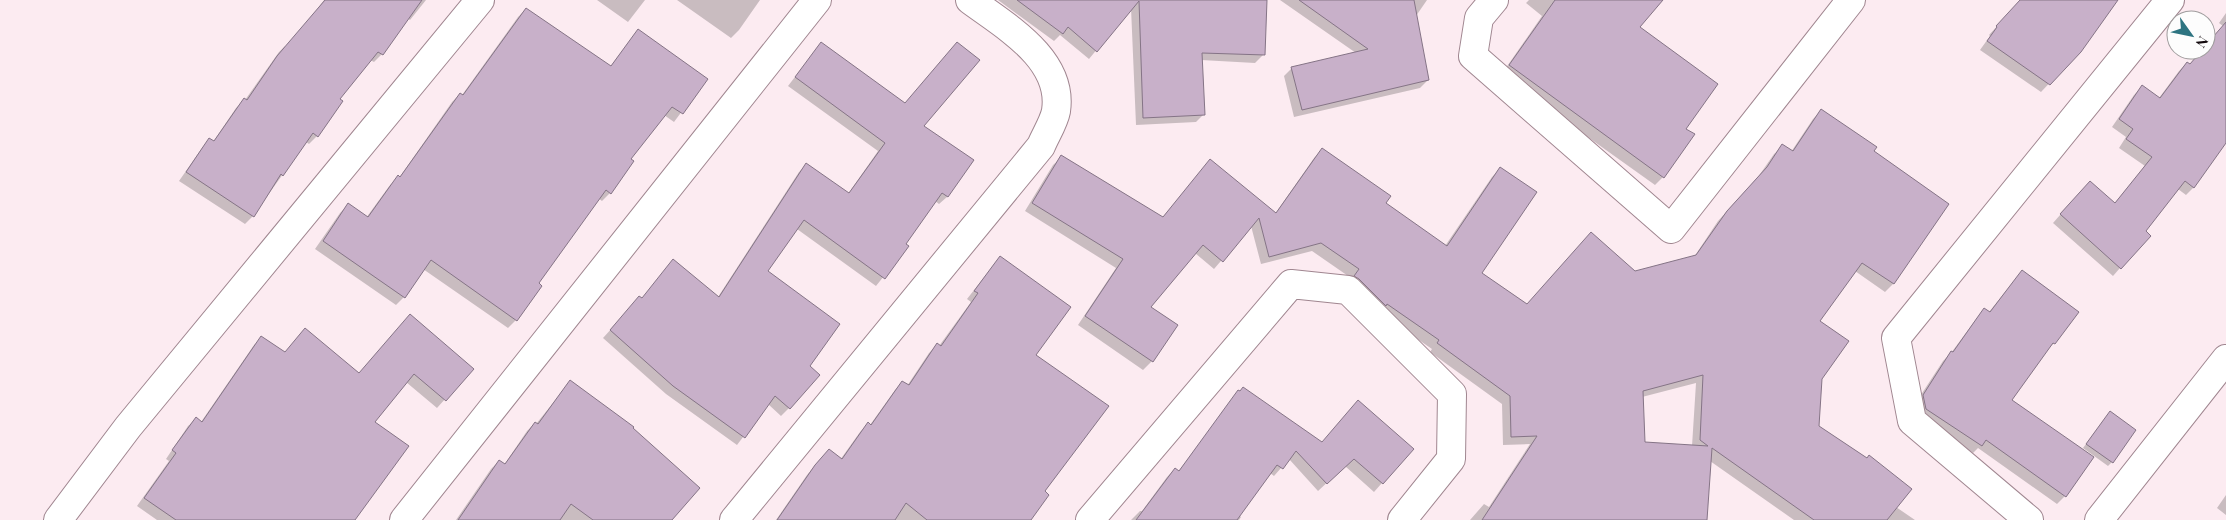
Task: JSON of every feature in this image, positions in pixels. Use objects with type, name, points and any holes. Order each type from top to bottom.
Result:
[{"type":"street","points":[[58,520],[128,427],[480,0]]},
{"type":"street","points":[[404,520],[816,0]]},
{"type":"street","points":[[734,520],[1041,146],[1056,112],[1056,91],[1049,73],[1038,54],[970,0]]},
{"type":"street","points":[[1494,0],[1479,18],[1473,56],[1671,229],[1851,0]]},
{"type":"street","points":[[2029,520],[1912,421],[1896,338],[2170,0]]},
{"type":"street","points":[[1090,520],[1291,284],[1348,290],[1452,394],[1451,459],[1402,520]]},
{"type":"street","points":[[2099,520],[2226,359]]},
{"type":"building","points":[[325,0],[422,0],[383,55],[378,52],[340,99],[343,101],[318,137],[313,133],[283,176],[281,174],[254,217],[186,172],[209,138],[214,141],[244,98],[247,100],[277,56]]},
{"type":"building","points":[[1017,0],[1267,0],[1265,55],[1202,53],[1205,115],[1143,118],[1139,1],[1097,52],[1068,27],[1063,34]]},
{"type":"building","points":[[1299,0],[1414,0],[1429,80],[1302,110],[1291,67],[1368,49]]},
{"type":"building","points":[[1555,0],[1663,0],[1640,27],[1718,84],[1686,129],[1695,134],[1664,178],[1509,65]]},
{"type":"building","points":[[2020,0],[2118,0],[2081,52],[2050,85],[1987,41],[1996,26]]},
{"type":"building","points":[[526,8],[611,66],[638,29],[708,79],[683,114],[672,107],[631,159],[634,161],[611,194],[606,190],[539,283],[542,286],[517,321],[431,260],[405,298],[323,241],[348,203],[368,217],[398,175],[400,177],[460,93],[463,95]]},
{"type":"building","points":[[2226,22],[2226,143],[2194,188],[2185,181],[2146,231],[2151,236],[2121,269],[2060,214],[2090,181],[2115,203],[2152,157],[2126,139],[2133,129],[2119,119],[2142,85],[2160,98],[2187,62],[2190,64],[2193,60],[2216,60],[2216,34]]},
{"type":"building","points":[[821,42],[905,103],[957,42],[980,60],[924,126],[974,160],[948,197],[942,193],[906,244],[909,246],[885,279],[804,220],[768,271],[840,324],[810,366],[820,375],[790,409],[775,396],[745,438],[673,386],[610,330],[639,296],[642,298],[673,259],[719,297],[806,163],[849,193],[885,143],[795,77]]},
{"type":"building","points":[[1821,109],[1877,147],[1874,151],[1949,204],[1894,284],[1862,263],[1820,321],[1849,341],[1822,379],[1819,426],[1867,458],[1869,455],[1912,489],[1887,520],[1814,520],[1712,448],[1707,520],[1482,520],[1537,436],[1511,437],[1510,396],[1437,343],[1439,340],[1387,304],[1386,306],[1354,276],[1359,269],[1321,243],[1269,257],[1259,218],[1223,262],[1203,245],[1151,307],[1178,325],[1153,362],[1085,316],[1123,259],[1032,203],[1061,155],[1163,217],[1210,159],[1276,213],[1322,148],[1391,196],[1386,203],[1447,246],[1500,167],[1537,192],[1482,273],[1527,304],[1591,232],[1635,271],[1696,255],[1727,211],[1767,167],[1782,144],[1793,151]],"holes":[[[1703,375],[1700,440],[1708,446],[1645,442],[1643,391]]]},
{"type":"building","points":[[1000,256],[1071,307],[1036,355],[1109,406],[1045,491],[1049,495],[1031,520],[927,520],[906,503],[895,520],[777,520],[815,465],[829,449],[842,459],[868,422],[871,425],[902,381],[909,385],[937,343],[941,346],[978,293],[974,291]]},
{"type":"building","points":[[2022,270],[2079,312],[2055,344],[2053,343],[2012,400],[2094,457],[2066,497],[1986,440],[1982,446],[1926,409],[1923,395],[1951,351],[1953,352],[1984,308],[1990,312]]},
{"type":"building","points":[[410,314],[474,369],[446,401],[414,374],[375,422],[409,446],[355,520],[176,520],[144,498],[176,453],[172,450],[196,417],[202,422],[261,336],[285,352],[305,328],[359,373]]},
{"type":"building","points":[[570,380],[634,427],[700,488],[672,520],[593,520],[571,504],[560,520],[458,520],[499,460],[505,464],[535,422],[538,424]]},
{"type":"building","points":[[1243,387],[1322,442],[1358,400],[1414,449],[1383,484],[1354,459],[1327,484],[1296,451],[1283,469],[1277,465],[1237,520],[1136,520],[1175,468],[1179,471],[1238,390],[1240,391]]},
{"type":"building","points":[[2110,411],[2136,430],[2113,463],[2086,444]]}]
